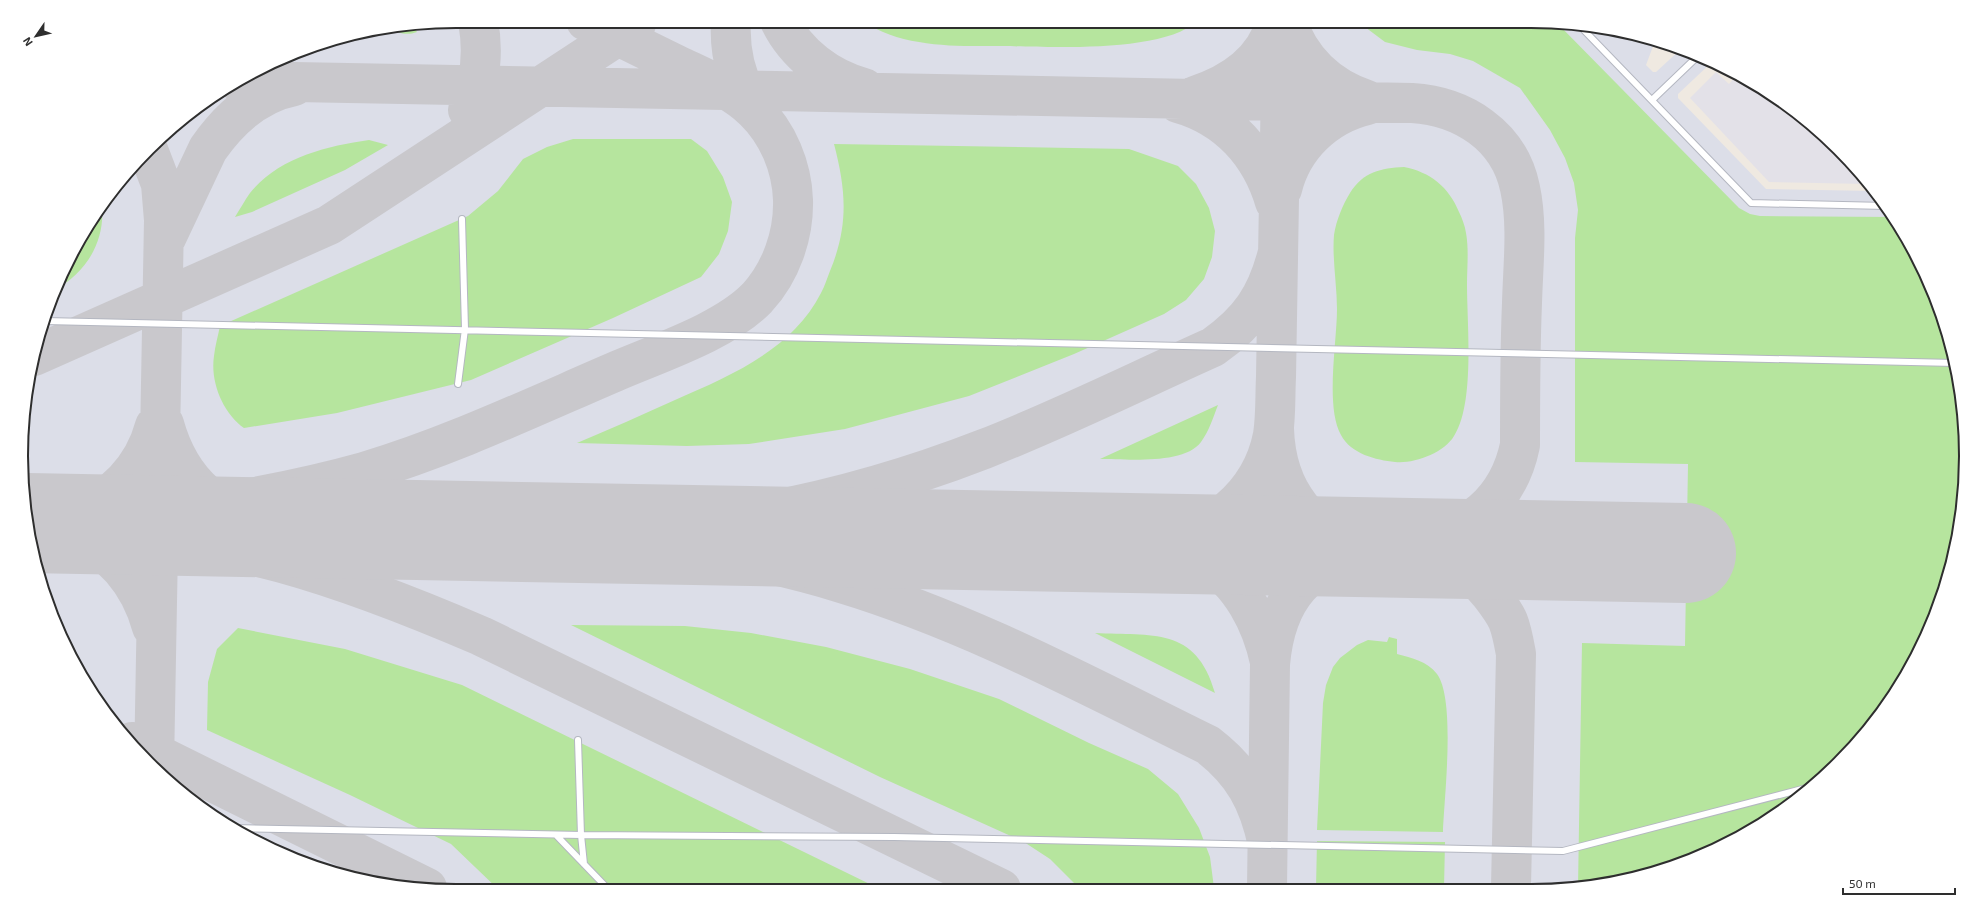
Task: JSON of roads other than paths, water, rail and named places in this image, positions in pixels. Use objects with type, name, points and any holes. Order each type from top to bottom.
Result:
[{"type":"lane","points":[[1586,32],[1751,204],[1879,206]]},
{"type":"lane","points":[[1652,100],[1693,60]]},
{"type":"lane","points":[[458,384],[465,329],[462,219]]},
{"type":"lane","points":[[50,321],[465,329],[1948,363]]},
{"type":"lane","points":[[578,740],[581,835],[584,864]]},
{"type":"lane","points":[[244,828],[556,835],[894,836],[1563,850],[1799,790]]},
{"type":"lane","points":[[556,835],[603,884]]}]
